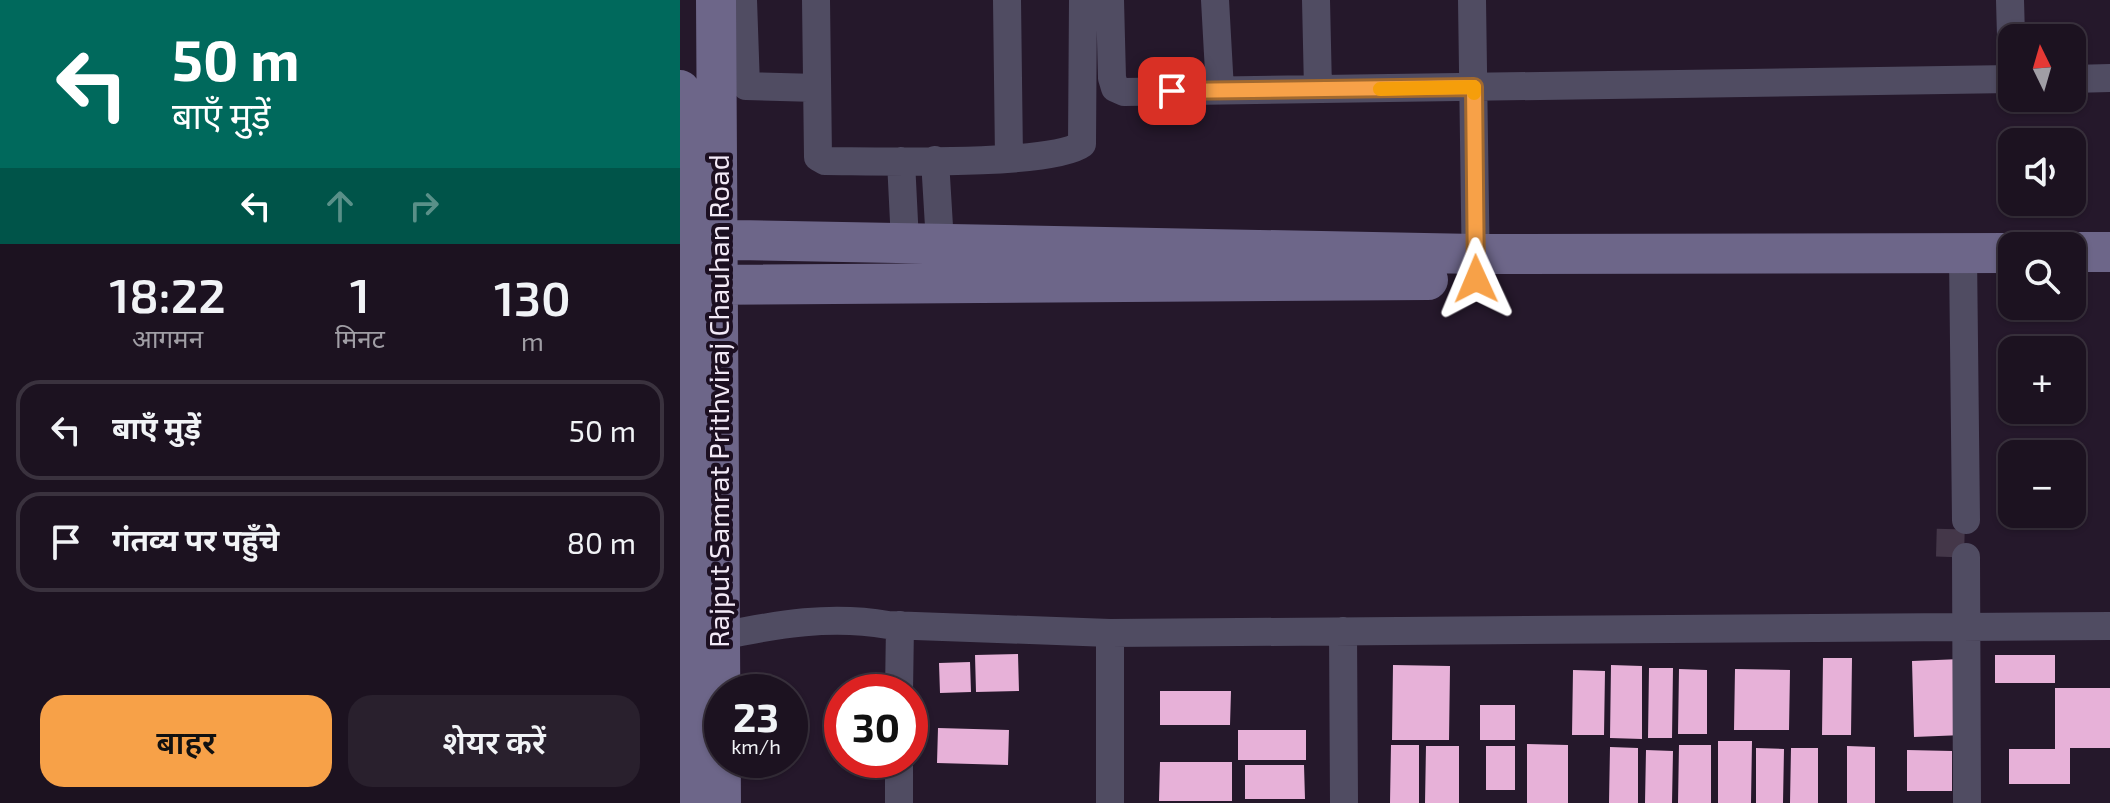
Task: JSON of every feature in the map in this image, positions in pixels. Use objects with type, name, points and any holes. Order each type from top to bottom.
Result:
[{"type":"street","name":"Rajput Samrat Prithviraj Chauhan Road","points":[[688,803],[694,239],[716,0]]},
{"type":"street","points":[[743,0],[746,86],[817,88]]},
{"type":"street","points":[[816,0],[818,153],[821,160],[901,161],[1065,153],[1082,144],[1083,0]]},
{"type":"street","points":[[1007,0],[1009,158]]},
{"type":"street","points":[[1110,0],[1115,88],[1124,92],[1998,79]]},
{"type":"street","points":[[1215,0],[1220,90]]},
{"type":"street","points":[[1316,0],[1318,89]]},
{"type":"street","points":[[1472,0],[1476,267]]},
{"type":"street","points":[[2010,0],[2011,24]]},
{"type":"street","points":[[2086,79],[2110,78]]},
{"type":"street","name":"Rajput Samrat Prithviraj Chauhan Road","points":[[680,90],[694,239]]},
{"type":"street","points":[[923,242],[935,160]]},
{"type":"street","points":[[901,161],[923,242]]},
{"type":"street","points":[[694,239],[923,242],[1476,267]]},
{"type":"street","points":[[2086,252],[2110,252]]},
{"type":"street","points":[[1955,266],[1998,256]]},
{"type":"street","points":[[1955,266],[1959,520]]},
{"type":"street","points":[[694,285],[1476,267],[1955,266],[1998,275]]},
{"type":"street","points":[[2086,277],[2110,276]]},
{"type":"street","name":"Rajput Samrat Prithviraj Chauhan Road","points":[[694,285],[721,636],[721,803]]},
{"type":"street","points":[[1958,557],[1958,628],[1967,803]]},
{"type":"street","points":[[721,636],[803,620],[1110,633],[2110,626]]},
{"type":"street","points":[[894,625],[898,674]]},
{"type":"street","points":[[1343,631],[1344,803]]},
{"type":"street","points":[[1110,633],[1110,803]]},
{"type":"street","points":[[899,778],[899,803]]},
{"type":"building","points":[[1018,654],[1019,691],[976,692],[975,655]]},
{"type":"building","points":[[1995,655],[2055,655],[2055,683],[1995,683]]},
{"type":"building","points":[[1823,658],[1852,658],[1851,735],[1822,735]]},
{"type":"building","points":[[1961,659],[1963,735],[1914,737],[1912,661]]},
{"type":"building","points":[[970,662],[971,692],[940,693],[939,663]]},
{"type":"building","points":[[1393,665],[1450,666],[1449,740],[1392,740]]},
{"type":"building","points":[[1611,665],[1642,666],[1642,739],[1610,738]]},
{"type":"building","points":[[1649,668],[1673,668],[1672,738],[1648,738]]},
{"type":"building","points":[[1679,669],[1707,670],[1707,734],[1678,734]]},
{"type":"building","points":[[1735,669],[1790,670],[1789,730],[1734,730]]},
{"type":"building","points":[[1573,670],[1605,671],[1604,735],[1572,735]]},
{"type":"building","points":[[2055,688],[2110,688],[2110,748],[2070,748],[2070,784],[2009,784],[2009,749],[2055,749]]},
{"type":"building","points":[[1160,691],[1231,691],[1230,725],[1160,725]]},
{"type":"building","points":[[1480,705],[1515,705],[1515,740],[1480,740]]},
{"type":"building","points":[[938,728],[1009,730],[1008,765],[937,763]]},
{"type":"building","points":[[1238,730],[1306,730],[1306,760],[1238,760]]},
{"type":"building","points":[[1718,741],[1752,741],[1751,803],[1718,803]]},
{"type":"building","points":[[1527,744],[1568,745],[1568,803],[1527,803]]},
{"type":"building","points":[[1391,745],[1419,745],[1419,803],[1390,803]]},
{"type":"building","points":[[1679,745],[1711,745],[1711,803],[1678,803]]},
{"type":"building","points":[[1426,746],[1459,746],[1459,803],[1425,803]]},
{"type":"building","points":[[1486,746],[1515,746],[1515,790],[1486,790]]},
{"type":"building","points":[[1847,746],[1875,747],[1875,803],[1847,803]]},
{"type":"building","points":[[1610,747],[1638,748],[1638,803],[1609,803]]},
{"type":"building","points":[[1756,748],[1784,749],[1783,803],[1756,803]]},
{"type":"building","points":[[1791,748],[1818,748],[1818,803],[1790,803]]},
{"type":"building","points":[[1646,750],[1673,751],[1672,803],[1645,803]]},
{"type":"building","points":[[1907,750],[1952,751],[1952,791],[1907,791]]},
{"type":"building","points":[[1160,762],[1232,762],[1232,801],[1159,801]]},
{"type":"building","points":[[1245,765],[1304,765],[1305,799],[1245,799]]},
{"type":"tunnel","points":[[1950,557],[1951,520]]},
{"type":"slow traffic","points":[[1380,89],[1474,87],[1474,93]]},
{"type":"route","points":[[1172,91],[1474,87],[1476,279]]}]
